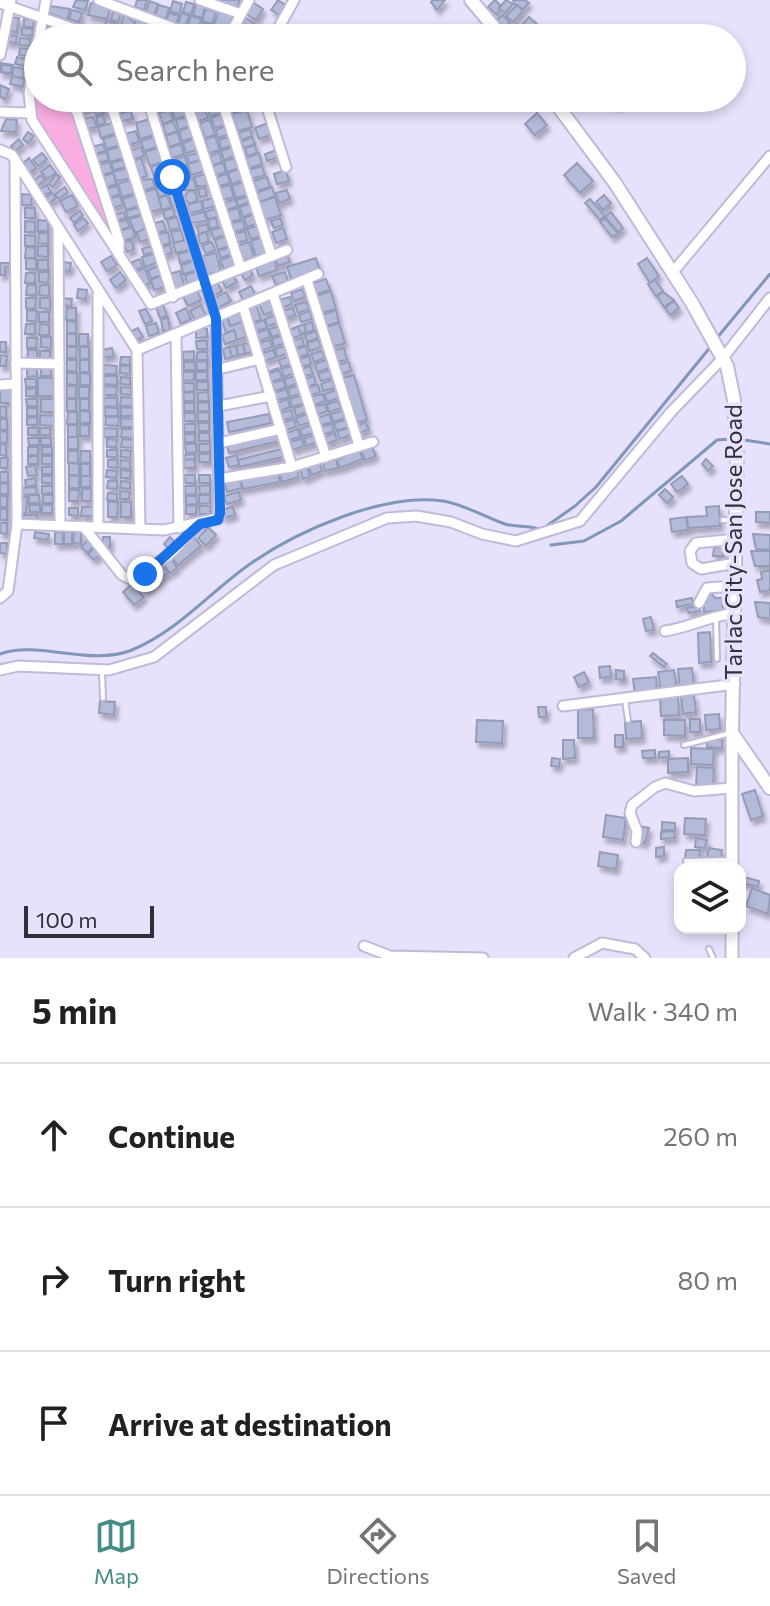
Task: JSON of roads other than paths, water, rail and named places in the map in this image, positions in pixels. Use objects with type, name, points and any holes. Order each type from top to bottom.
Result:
[{"type":"main road","points":[[471,0],[491,24]]},
{"type":"main road","name":"Tarlac City-San Jose Road","points":[[565,112],[673,272],[721,354],[734,400],[737,539],[732,733]]},
{"type":"main road","points":[[732,733],[770,788]]},
{"type":"street","points":[[41,24],[46,0]]},
{"type":"street","points":[[99,0],[163,24]]},
{"type":"street","points":[[200,0],[241,14]]},
{"type":"street","points":[[236,24],[249,0]]},
{"type":"street","points":[[281,24],[294,0]]},
{"type":"street","points":[[0,55],[7,3],[59,24]]},
{"type":"street","points":[[0,112],[29,113],[151,304],[240,266],[287,250]]},
{"type":"street","points":[[77,112],[119,241],[119,253]]},
{"type":"street","points":[[114,112],[173,297]]},
{"type":"street","points":[[17,524],[179,528],[219,518],[216,318],[152,112]]},
{"type":"street","points":[[190,112],[240,266]]},
{"type":"street","points":[[225,112],[271,254]]},
{"type":"street","points":[[268,112],[286,167]]},
{"type":"street","points":[[0,150],[10,153],[15,160],[137,350],[140,529]]},
{"type":"street","points":[[673,272],[770,156]]},
{"type":"street","points":[[0,598],[8,591],[17,524],[15,160]]},
{"type":"street","points":[[58,229],[60,525]]},
{"type":"street","points":[[137,350],[318,274]]},
{"type":"street","points":[[307,280],[359,445]]},
{"type":"street","points":[[98,293],[98,526]]},
{"type":"street","points":[[273,294],[326,457]]},
{"type":"street","points":[[0,670],[18,666],[102,670],[154,657],[274,565],[387,518],[416,516],[451,522],[482,534],[516,541],[580,521],[770,298]]},
{"type":"street","points":[[243,306],[292,467]]},
{"type":"street","points":[[176,335],[179,528]]},
{"type":"street","points":[[219,369],[260,359]]},
{"type":"street","points":[[16,363],[59,364]]},
{"type":"street","points":[[0,385],[16,384]]},
{"type":"street","points":[[219,406],[271,396]]},
{"type":"street","points":[[219,443],[281,429]]},
{"type":"street","points":[[219,479],[292,467],[373,442]]},
{"type":"street","points":[[83,526],[122,575],[132,580],[169,555],[200,524]]},
{"type":"street","points":[[736,563],[701,569],[692,563],[690,551],[696,543],[737,539]]},
{"type":"street","points":[[699,603],[707,588],[735,586]]},
{"type":"street","points":[[665,631],[695,627],[716,615],[735,613]]},
{"type":"street","points":[[563,706],[735,684]]},
{"type":"street","points":[[732,733],[732,862]]},
{"type":"street","points":[[636,842],[637,831],[630,813],[632,805],[655,787],[665,783],[694,791],[732,788]]},
{"type":"street","points":[[732,934],[732,958]]},
{"type":"street","points":[[574,958],[602,943],[635,949],[645,958]]},
{"type":"street","points":[[364,946],[390,956],[470,955],[483,958]]},
{"type":"lane","points":[[723,520],[737,520]]},
{"type":"lane","points":[[716,615],[717,659]]},
{"type":"lane","points":[[102,670],[103,698]]},
{"type":"lane","points":[[625,698],[628,720]]},
{"type":"lane","points":[[684,745],[732,733]]},
{"type":"lane","points":[[686,861],[701,862]]},
{"type":"lane","points":[[709,949],[713,958]]},
{"type":"waterway","points":[[716,339],[770,274]]},
{"type":"waterway","points":[[0,654],[31,650],[99,656],[132,650],[164,632],[269,551],[316,527],[395,502],[443,501],[505,524],[541,530],[596,487],[712,345]]},
{"type":"waterway","points":[[551,545],[584,541],[621,521],[717,440],[731,439]]},
{"type":"waterway","points":[[738,439],[770,444]]}]
